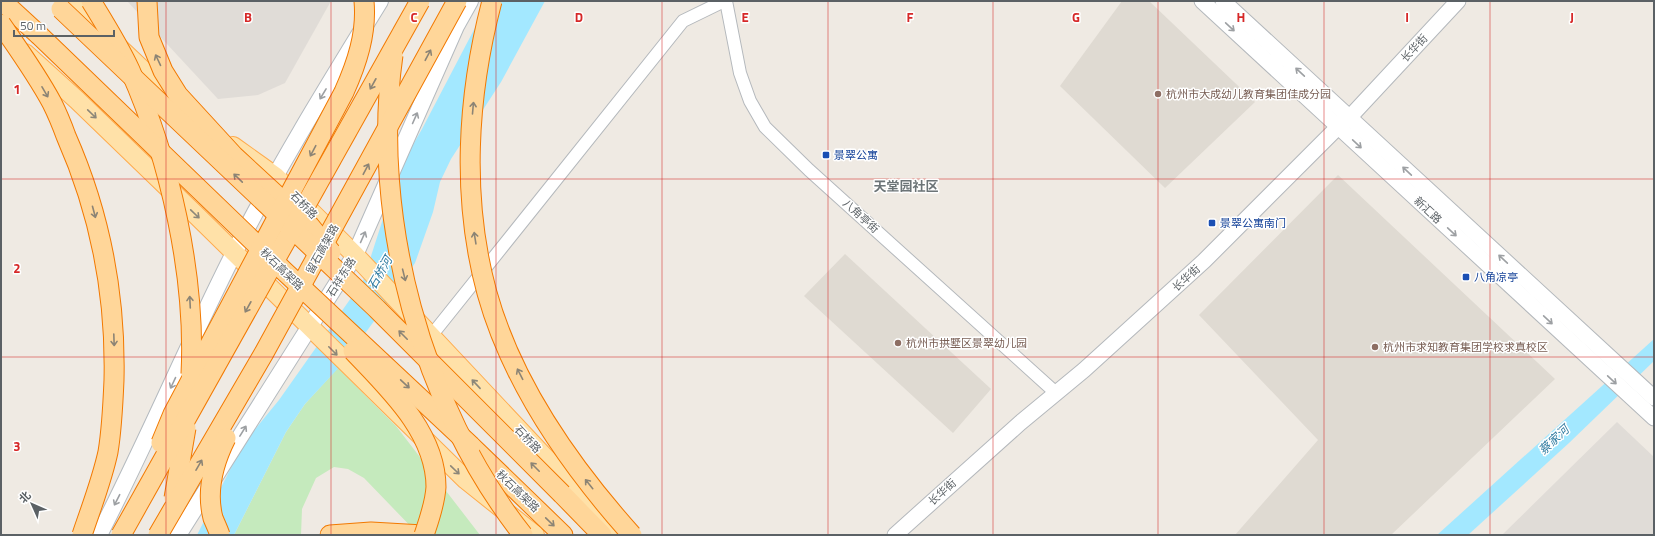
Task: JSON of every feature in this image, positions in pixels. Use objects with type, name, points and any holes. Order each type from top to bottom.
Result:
[{"type":"highway","name":"秋石高架路","points":[[2,1],[284,271],[460,435],[563,535]]},
{"type":"highway","points":[[52,1],[377,309],[602,535]]},
{"type":"highway","points":[[91,1],[129,69],[148,114],[175,211],[190,294],[192,349],[190,400],[177,482],[166,535]]},
{"type":"highway","points":[[147,1],[149,37],[163,71],[178,95],[234,156],[310,226],[377,309]]},
{"type":"highway","points":[[126,527],[173,414],[344,92],[360,49],[365,20],[364,1]]},
{"type":"highway","points":[[404,1],[393,58],[389,112],[390,190],[400,256],[427,357],[452,419],[488,485],[509,517],[524,535]]},
{"type":"highway","points":[[126,527],[420,1]]},
{"type":"highway","name":"留石高架路","points":[[158,535],[264,353],[457,1]]},
{"type":"highway","points":[[492,1],[477,67],[473,109],[470,187],[473,224],[487,295],[500,332],[515,365],[552,433],[580,473],[632,535]]},
{"type":"highway","points":[[1,24],[33,70],[52,104],[88,190],[106,260],[113,318],[113,407],[108,452],[97,492],[82,535]]},
{"type":"highway","points":[[220,535],[213,517],[210,492],[216,457],[232,426],[334,247],[352,194]]},
{"type":"highway","points":[[284,271],[334,332],[383,383],[407,412],[429,450],[436,487],[434,503],[423,535],[372,532],[330,535]]},
{"type":"main road","name":"石桥路","points":[[70,1],[195,119],[275,176],[404,307],[618,535]]},
{"type":"main road","points":[[99,535],[131,474],[234,252],[275,176],[311,114],[380,1]]},
{"type":"main road","name":"石祥东路","points":[[178,535],[284,366],[314,333],[357,258],[456,26],[470,1]]},
{"type":"main road","points":[[1,31],[77,100],[466,480],[535,535]]},
{"type":"street","points":[[431,336],[683,21],[725,1]]},
{"type":"street","name":"八角亭街","points":[[725,1],[740,73],[750,101],[766,127],[809,170],[1056,393]]},
{"type":"street","name":"新汇路","points":[[1202,1],[1343,122],[1604,351],[1654,398]]},
{"type":"street","name":"新汇路","points":[[1223,1],[1343,122],[1593,362],[1654,418]]},
{"type":"street","name":"长华街","points":[[894,535],[1020,423],[1084,370],[1204,261],[1343,122],[1458,1]]},
{"type":"shaded area","points":[[127,1],[331,1],[285,83],[258,95],[218,99]]},
{"type":"shaded area","name":"杭州市大成幼儿教育集团佳成分园","points":[[1122,1],[1149,1],[1255,102],[1165,188],[1060,86]]},
{"type":"shaded area","name":"杭州市求知教育集团学校求真校区","points":[[1338,175],[1555,379],[1391,535],[1235,535],[1318,440],[1199,315]]},
{"type":"shaded area","name":"杭州市拱墅区景翠幼儿园","points":[[845,254],[991,389],[953,433],[804,296]]},
{"type":"shaded area","points":[[1617,422],[1654,457],[1654,535],[1502,535]]},
{"type":"green space","points":[[338,368],[396,426],[480,535],[419,535],[364,478],[348,469],[334,467],[316,478],[302,509],[301,535],[234,535],[286,432],[305,404]]},
{"type":"water","name":"石桥河","points":[[489,1],[545,1],[501,82],[451,159],[440,182],[433,212],[415,263],[344,362],[305,404],[286,432],[234,535],[197,535],[243,444],[279,400],[363,281],[399,169],[422,129]]},
{"type":"water","name":"蔡家河","points":[[1654,339],[1654,361],[1569,443],[1468,535],[1437,535]]},
{"type":"place","name":"杭州市大成幼儿教育集团佳成分园","points":[[1158,94]]},
{"type":"place","name":"景翠公寓","points":[[826,155]]},
{"type":"place","name":"景翠公寓南门","points":[[1212,223]]},
{"type":"place","name":"八角凉亭","points":[[1466,277]]},
{"type":"place","name":"杭州市拱墅区景翠幼儿园","points":[[898,343]]},
{"type":"place","name":"杭州市求知教育集团学校求真校区","points":[[1375,347]]},
{"type":"district","name":"天堂园社区","points":[[906,186]]}]
